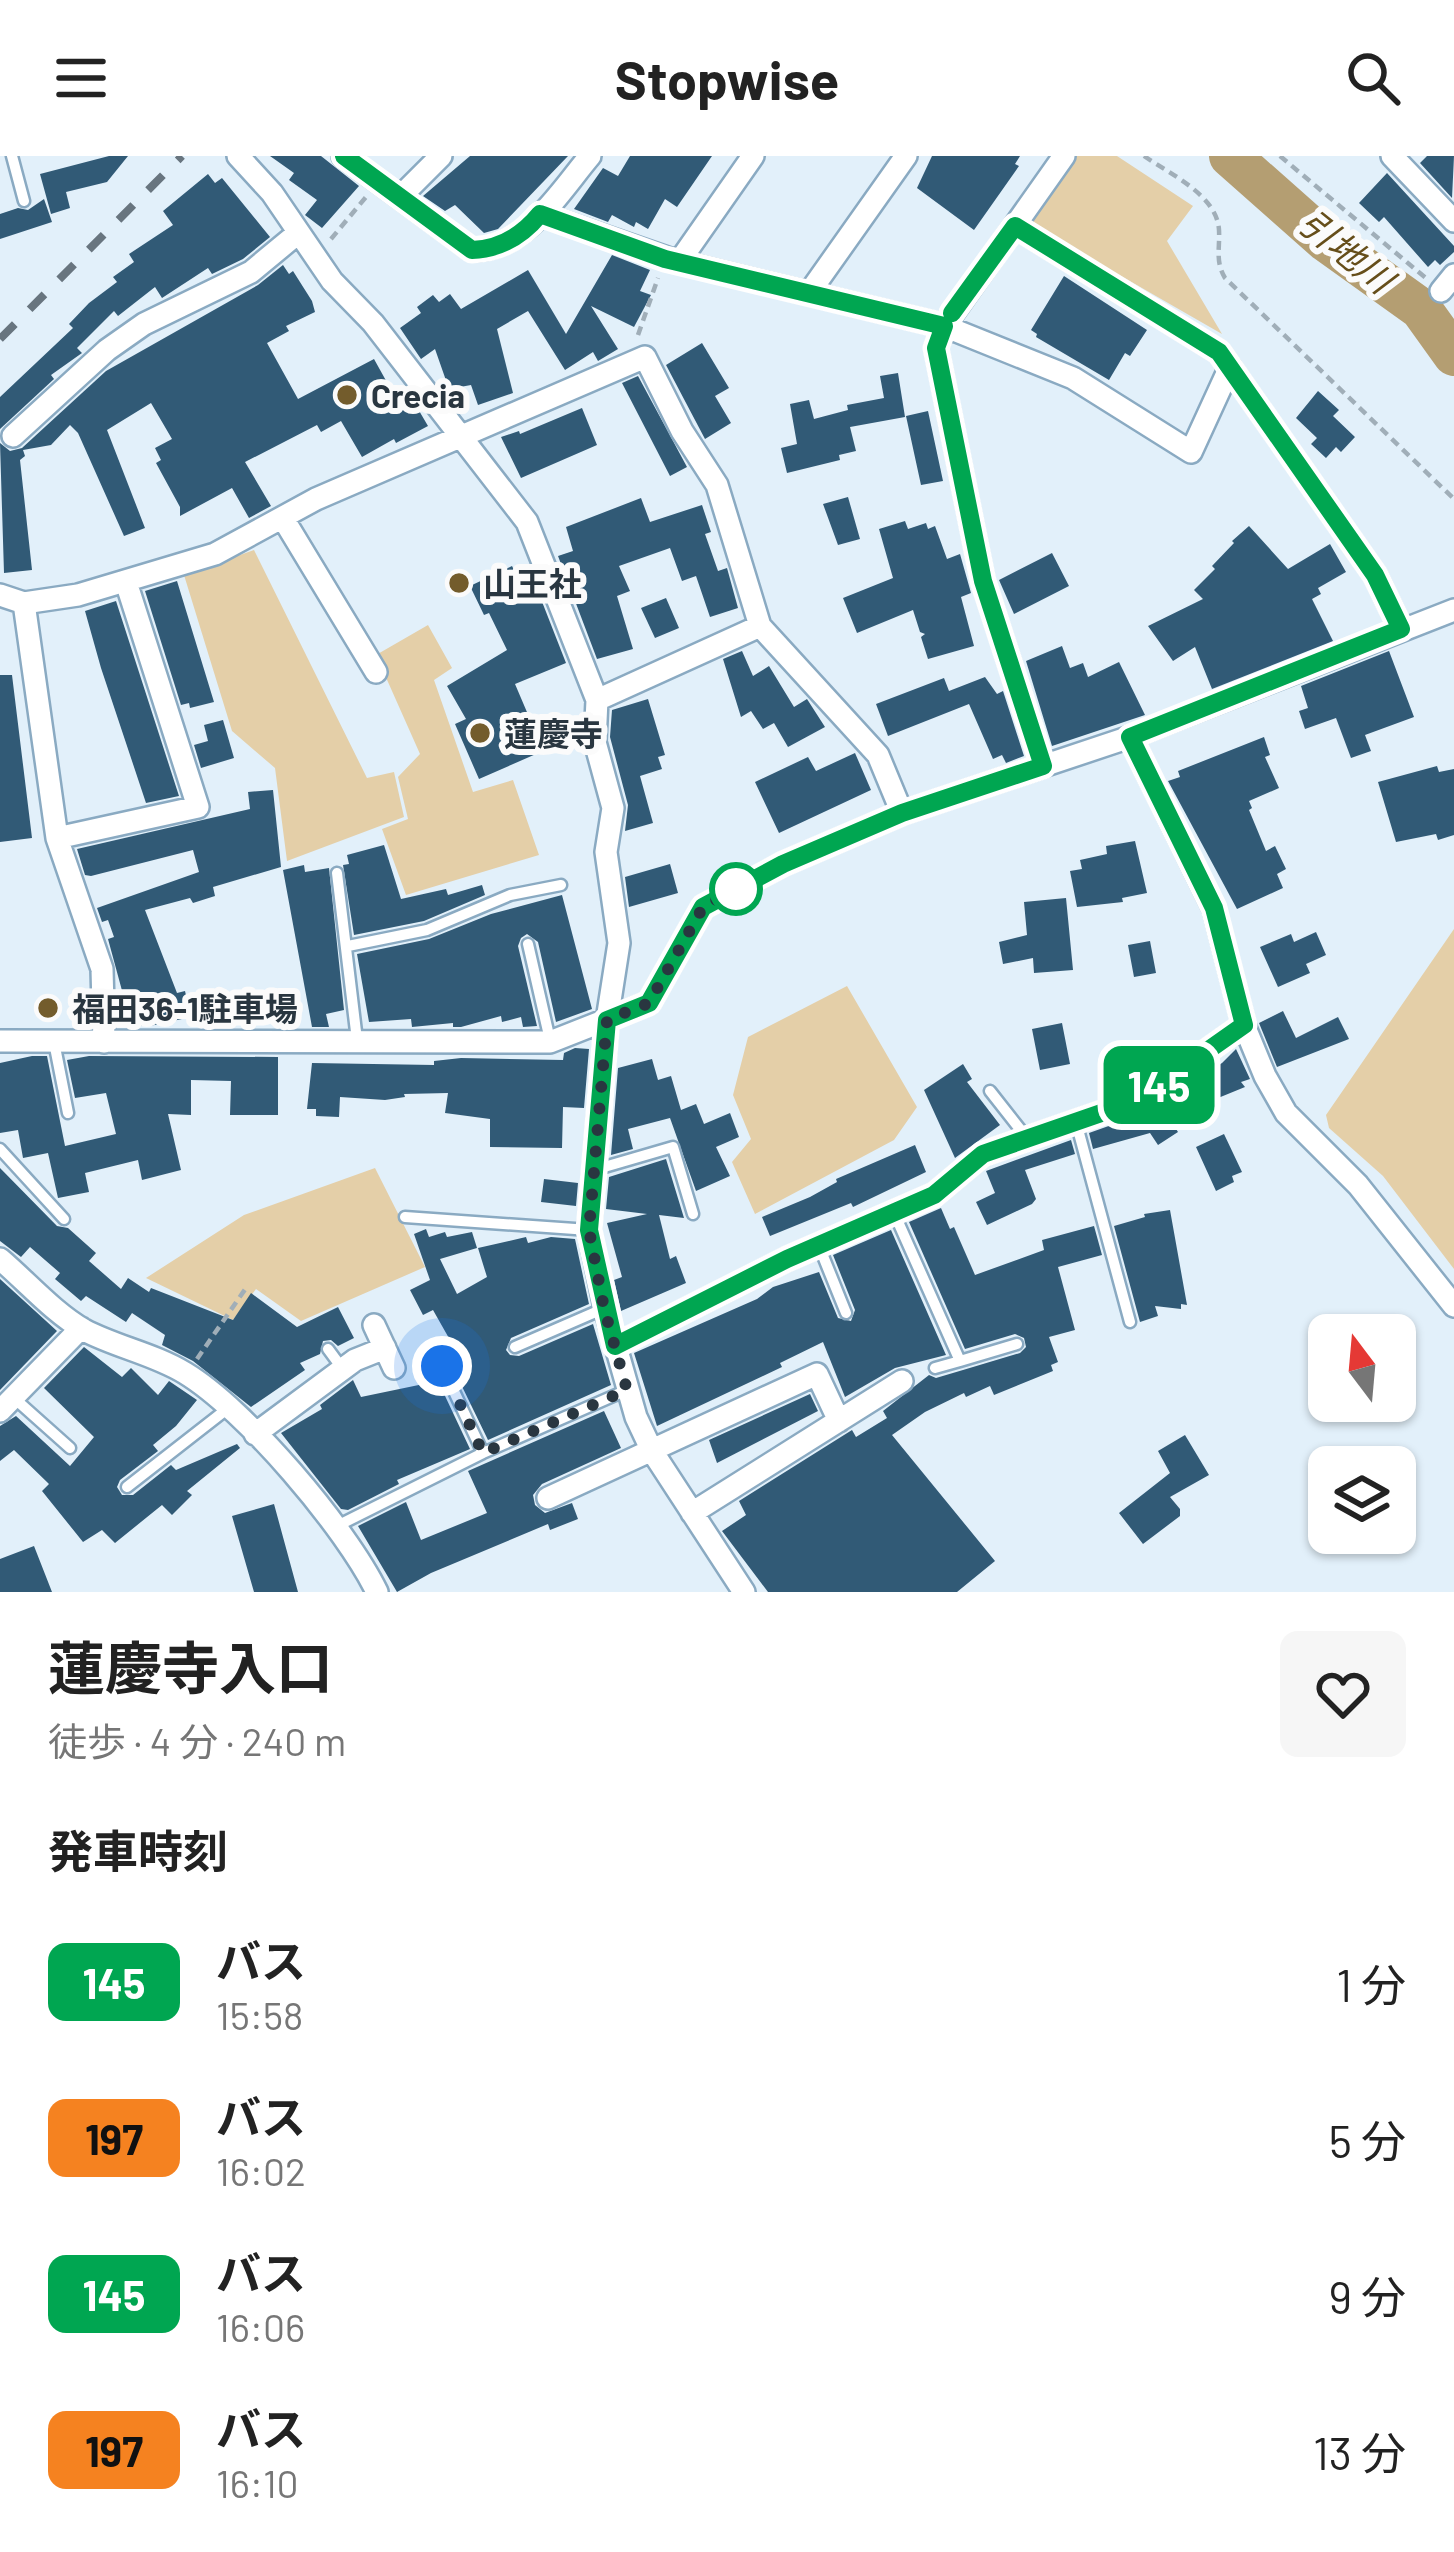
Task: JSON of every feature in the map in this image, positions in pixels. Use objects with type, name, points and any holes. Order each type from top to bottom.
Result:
[{"type":"street","points":[[238,156],[526,522],[597,700],[595,742],[613,808],[606,852],[619,943],[607,1020],[589,1230],[627,1390],[652,1450],[744,1592]]},
{"type":"street","points":[[344,156],[472,250],[494,249],[528,229],[590,156]]},
{"type":"street","points":[[401,196],[441,156]]},
{"type":"street","points":[[672,260],[753,156]]},
{"type":"street","points":[[809,293],[905,156]]},
{"type":"street","points":[[1043,766],[973,541],[936,348],[944,326],[1064,156]]},
{"type":"street","points":[[1392,156],[1454,221]]},
{"type":"street","points":[[540,214],[672,260],[944,326],[1073,377],[1191,452],[1230,367]]},
{"type":"street","points":[[1015,226],[1219,352],[1375,575],[1401,629]]},
{"type":"street","points":[[13,436],[107,350],[144,324],[251,272],[298,233]]},
{"type":"street","points":[[0,595],[24,602],[78,596],[215,554],[316,499],[645,357],[682,431],[717,485],[760,626],[878,755],[902,813]]},
{"type":"street","points":[[284,520],[335,609],[352,656],[376,672]]},
{"type":"street","points":[[57,838],[198,807],[126,582]]},
{"type":"street","points":[[335,609],[355,596]]},
{"type":"street","points":[[24,602],[57,838],[101,969],[104,1042]]},
{"type":"street","points":[[0,1041],[550,1042],[649,1003],[703,907],[783,864],[902,813],[1130,737],[1454,610]]},
{"type":"street","points":[[597,700],[760,626]]},
{"type":"street","points":[[1130,737],[1214,908],[1244,1025],[1286,1113],[1358,1185],[1454,1306]]},
{"type":"street","points":[[615,1346],[934,1195],[983,1154],[1136,1101],[1244,1025]]},
{"type":"street","points":[[0,1260],[81,1328],[186,1373],[227,1409],[334,1527],[365,1567],[377,1592]]},
{"type":"street","points":[[255,1435],[342,1368],[389,1358],[374,1325]]},
{"type":"street","points":[[7,1404],[81,1328]]},
{"type":"street","points":[[548,1498],[817,1374],[839,1421]]},
{"type":"street","points":[[692,1513],[902,1381]]},
{"type":"lane","points":[[12,156],[24,201]]},
{"type":"lane","points":[[337,873],[357,1044]]},
{"type":"lane","points":[[348,946],[427,930],[510,895],[561,885]]},
{"type":"lane","points":[[528,944],[550,1042]]},
{"type":"lane","points":[[54,1042],[68,1113]]},
{"type":"lane","points":[[990,1091],[1027,1138]]},
{"type":"lane","points":[[1076,1121],[1130,1322]]},
{"type":"lane","points":[[594,1170],[673,1148],[693,1214]]},
{"type":"lane","points":[[0,1149],[64,1219]]},
{"type":"lane","points":[[895,1215],[960,1361]]},
{"type":"lane","points":[[405,1217],[589,1230]]},
{"type":"lane","points":[[819,1246],[846,1313]]},
{"type":"lane","points":[[515,1347],[604,1308]]},
{"type":"lane","points":[[935,1368],[1017,1344]]},
{"type":"lane","points":[[328,1349],[342,1368]]},
{"type":"lane","points":[[442,1366],[483,1453]]},
{"type":"lane","points":[[334,1527],[483,1453],[627,1390]]},
{"type":"lane","points":[[7,1404],[70,1448]]},
{"type":"lane","points":[[127,1487],[227,1409]]},
{"type":"path","points":[[1144,156],[1211,206],[1220,227],[1217,256],[1225,278],[1454,499]]},
{"type":"path","points":[[1280,156],[1448,283]]},
{"type":"path","points":[[332,237],[368,195]]},
{"type":"path","points":[[628,364],[672,260]]},
{"type":"path","points":[[186,1373],[246,1288]]},
{"type":"shaded area","points":[[1077,156],[1117,156],[1193,206],[1167,241],[1222,334],[1034,226],[1032,217]]},
{"type":"shaded area","points":[[254,550],[367,778],[394,772],[404,817],[287,861],[275,768],[232,731],[184,575]]},
{"type":"shaded area","points":[[428,625],[452,668],[434,680],[473,792],[513,780],[539,855],[406,895],[382,829],[408,819],[398,777],[420,754],[376,655]]},
{"type":"shaded area","points":[[1454,929],[1454,1269],[1383,1176],[1329,1128],[1326,1115]]},
{"type":"shaded area","points":[[847,986],[917,1107],[894,1140],[755,1214],[732,1162],[751,1139],[733,1095],[748,1037]]},
{"type":"shaded area","points":[[375,1168],[425,1267],[301,1321],[256,1289],[233,1320],[146,1278],[244,1215]]},
{"type":"building","points":[[109,156],[128,156],[107,182],[66,192],[70,208],[51,214],[40,174]]},
{"type":"building","points":[[270,156],[321,156],[359,186],[322,228],[305,215],[317,200],[289,180],[294,173]]},
{"type":"building","points":[[470,156],[568,156],[498,229],[484,233],[455,205],[445,211],[423,196]]},
{"type":"building","points":[[630,156],[712,156],[677,207],[665,199],[648,229],[612,215],[608,222],[574,209],[603,168],[618,176]]},
{"type":"building","points":[[932,156],[1020,156],[1015,164],[1019,166],[974,230],[917,188]]},
{"type":"building","points":[[1427,156],[1454,156],[1452,198],[1420,163]]},
{"type":"building","points":[[1387,173],[1454,246],[1440,265],[1435,260],[1428,267],[1384,217],[1379,222],[1359,203]]},
{"type":"building","points":[[208,174],[215,183],[222,178],[270,237],[243,259],[212,274],[208,268],[162,298],[155,287],[118,316],[114,311],[77,348],[82,353],[51,375],[54,379],[0,429],[0,397],[73,328],[69,324],[89,303],[117,282],[113,277],[134,262],[129,254],[173,225],[163,211]]},
{"type":"building","points":[[44,199],[52,222],[0,239],[0,214],[28,210]]},
{"type":"building","points":[[612,255],[650,270],[640,291],[651,295],[634,327],[591,306],[618,349],[598,361],[593,352],[565,370],[528,311],[497,329],[513,393],[478,405],[471,385],[449,389],[435,349],[421,359],[400,328],[421,313],[417,307],[433,295],[439,302],[450,294],[461,309],[528,270],[566,334]]},
{"type":"building","points":[[283,265],[289,274],[293,271],[315,312],[286,326],[289,331],[267,343],[298,399],[374,359],[399,404],[411,397],[428,426],[362,457],[341,421],[321,432],[317,425],[245,462],[271,506],[249,518],[232,488],[180,516],[180,507],[156,463],[161,460],[155,448],[172,439],[151,403],[107,430],[145,528],[124,536],[78,433],[70,425],[51,445],[23,450],[25,456],[20,460],[32,570],[4,573],[0,443],[10,451],[22,448],[106,371],[258,285]]},
{"type":"building","points":[[1064,276],[1147,330],[1109,380],[1031,330]]},
{"type":"building","points":[[702,343],[729,388],[715,396],[731,423],[705,439],[666,365]]},
{"type":"building","points":[[898,373],[905,417],[850,427],[856,451],[839,455],[840,460],[787,473],[781,448],[797,444],[790,404],[809,400],[814,419],[848,410],[847,405],[884,398],[880,376]]},
{"type":"building","points":[[638,376],[687,467],[670,476],[622,383]]},
{"type":"building","points":[[1318,391],[1339,410],[1333,416],[1355,437],[1341,452],[1336,447],[1326,458],[1311,444],[1317,438],[1296,418]]},
{"type":"building","points":[[582,408],[597,445],[521,478],[501,437]]},
{"type":"building","points":[[928,411],[943,481],[921,485],[906,416]]},
{"type":"building","points":[[848,497],[860,539],[838,545],[823,504]]},
{"type":"building","points":[[641,498],[650,522],[702,505],[711,532],[705,534],[718,571],[727,568],[738,608],[710,617],[696,576],[682,581],[670,548],[619,566],[630,591],[617,596],[633,649],[597,659],[558,556],[573,551],[566,527]]},
{"type":"building","points":[[905,521],[908,529],[926,523],[928,529],[935,526],[947,559],[960,554],[971,593],[961,597],[974,646],[928,659],[921,637],[925,634],[913,610],[857,633],[843,598],[893,578],[879,529]]},
{"type":"building","points":[[1249,526],[1288,569],[1330,544],[1346,572],[1318,588],[1321,594],[1312,599],[1333,641],[1212,689],[1195,647],[1173,661],[1148,626],[1203,599],[1194,590]]},
{"type":"building","points":[[1052,553],[1069,586],[1014,614],[999,580]]},
{"type":"building","points":[[512,566],[528,598],[539,594],[566,663],[515,684],[538,738],[530,741],[536,754],[479,779],[455,724],[466,719],[447,686],[507,650],[470,586]]},
{"type":"building","points":[[177,581],[214,702],[190,708],[189,703],[181,705],[145,591]]},
{"type":"building","points":[[666,598],[679,628],[655,638],[641,608]]},
{"type":"building","points":[[116,601],[179,796],[146,803],[101,668],[85,611]]},
{"type":"building","points":[[1062,646],[1070,668],[1083,663],[1088,677],[1119,662],[1145,715],[1052,746],[1026,661]]},
{"type":"building","points":[[742,651],[753,676],[769,666],[794,707],[807,699],[825,727],[788,747],[774,723],[763,729],[751,711],[741,717],[723,659]]},
{"type":"building","points":[[1389,651],[1414,717],[1365,735],[1371,751],[1351,758],[1336,718],[1305,729],[1299,711],[1308,708],[1301,686]]},
{"type":"building","points":[[0,675],[12,675],[32,838],[0,842]]},
{"type":"building","points":[[985,677],[997,694],[1003,691],[1024,756],[1006,763],[1002,755],[993,759],[969,704],[888,736],[876,704],[944,678],[949,691]]},
{"type":"building","points":[[648,699],[665,755],[658,757],[662,769],[640,776],[653,823],[625,831],[628,805],[610,737],[612,710]]},
{"type":"building","points":[[223,720],[234,758],[201,768],[194,745],[208,741],[204,725]]},
{"type":"building","points":[[1264,737],[1270,755],[1265,757],[1279,788],[1249,801],[1249,810],[1266,851],[1275,846],[1286,869],[1277,874],[1283,888],[1237,909],[1168,781],[1180,777],[1178,771]]},
{"type":"building","points":[[855,753],[871,790],[779,833],[755,782],[808,757],[816,771]]},
{"type":"building","points":[[1437,766],[1439,772],[1454,769],[1454,835],[1396,842],[1378,782]]},
{"type":"building","points":[[273,790],[281,867],[213,887],[215,896],[193,903],[190,898],[145,910],[177,993],[185,991],[191,1017],[150,1026],[119,1026],[118,1009],[127,1009],[108,939],[114,937],[97,908],[199,872],[193,850],[85,875],[77,849],[250,809],[248,792]]},
{"type":"building","points":[[1135,841],[1147,893],[1122,898],[1123,902],[1077,907],[1070,871],[1082,869],[1080,860],[1107,854],[1106,846]]},
{"type":"building","points":[[384,845],[401,899],[446,889],[448,895],[482,885],[485,895],[424,921],[354,935],[343,865],[349,864],[347,855]]},
{"type":"building","points":[[670,864],[678,893],[629,907],[625,877]]},
{"type":"building","points":[[304,865],[305,872],[329,868],[344,1010],[326,1014],[329,1027],[312,1027],[283,870]]},
{"type":"building","points":[[562,895],[592,1009],[556,1022],[538,942],[527,934],[518,946],[537,1026],[523,1027],[521,1017],[502,1022],[501,1016],[461,1027],[453,1023],[412,1027],[411,1019],[369,1022],[357,954],[429,939],[491,914]]},
{"type":"building","points":[[1066,898],[1073,970],[1034,973],[1033,958],[1003,964],[999,942],[1027,935],[1024,902]]},
{"type":"building","points":[[1316,932],[1326,955],[1306,964],[1310,973],[1278,987],[1260,947],[1291,934],[1294,942]]},
{"type":"building","points":[[1150,941],[1156,973],[1134,977],[1128,945]]},
{"type":"building","points":[[1283,1011],[1296,1038],[1338,1017],[1349,1039],[1277,1067],[1259,1023]]},
{"type":"building","points":[[1062,1023],[1070,1064],[1040,1070],[1032,1029]]},
{"type":"building","points":[[589,1049],[584,1108],[563,1107],[562,1148],[490,1147],[490,1119],[445,1113],[448,1093],[404,1094],[385,1100],[340,1097],[339,1117],[316,1116],[316,1109],[307,1109],[312,1063],[563,1060],[564,1053]]},
{"type":"building","points":[[1236,1049],[1250,1079],[1241,1082],[1245,1087],[1174,1116],[1164,1100]]},
{"type":"building","points":[[47,1056],[65,1146],[116,1134],[106,1093],[75,1098],[67,1060],[89,1056],[278,1057],[278,1115],[230,1115],[231,1081],[191,1080],[191,1115],[168,1114],[181,1170],[142,1180],[138,1160],[85,1173],[89,1192],[58,1198],[48,1153],[23,1158],[18,1130],[0,1133],[0,1063]]},
{"type":"building","points":[[652,1059],[658,1080],[671,1076],[681,1110],[696,1104],[704,1124],[730,1113],[739,1137],[716,1147],[730,1176],[696,1191],[670,1118],[628,1129],[633,1149],[611,1155],[618,1068]]},
{"type":"building","points":[[963,1064],[972,1079],[967,1082],[1000,1125],[955,1158],[924,1090]]},
{"type":"building","points":[[1162,1107],[1178,1132],[1158,1145],[1150,1133],[1093,1149],[1089,1133]]},
{"type":"building","points":[[1224,1134],[1242,1172],[1216,1191],[1196,1147]]},
{"type":"building","points":[[1071,1140],[1075,1154],[1025,1170],[1036,1199],[1032,1204],[987,1225],[976,1202],[995,1193],[986,1171]]},
{"type":"building","points":[[915,1145],[926,1172],[853,1207],[851,1203],[770,1236],[762,1217]]},
{"type":"building","points":[[666,1159],[684,1218],[659,1215],[670,1259],[676,1256],[686,1283],[621,1311],[614,1280],[622,1277],[607,1223],[647,1214],[606,1209],[609,1177]]},
{"type":"building","points":[[0,1168],[57,1226],[68,1228],[96,1253],[89,1261],[121,1289],[128,1278],[149,1292],[151,1288],[233,1320],[251,1293],[297,1327],[338,1307],[354,1338],[338,1346],[323,1341],[320,1354],[300,1363],[305,1370],[251,1407],[193,1361],[162,1345],[165,1335],[132,1313],[126,1322],[86,1296],[81,1301],[55,1279],[60,1273],[30,1247],[21,1257],[0,1241]]},
{"type":"building","points":[[544,1179],[578,1183],[576,1206],[541,1202]]},
{"type":"building","points":[[941,1208],[975,1275],[1044,1250],[1042,1240],[1094,1226],[1102,1255],[1058,1267],[1075,1330],[1049,1337],[1058,1362],[1051,1365],[1053,1371],[994,1395],[990,1386],[966,1397],[964,1393],[892,1435],[995,1561],[957,1592],[768,1592],[722,1531],[746,1515],[739,1501],[852,1430],[856,1437],[887,1418],[883,1411],[929,1375],[936,1378],[1020,1353],[1026,1347],[1024,1338],[1015,1334],[965,1349],[909,1222]]},
{"type":"building","points":[[1170,1210],[1187,1305],[1181,1304],[1181,1309],[1155,1306],[1158,1316],[1140,1322],[1114,1226]]},
{"type":"building","points":[[426,1229],[429,1237],[472,1232],[477,1248],[440,1259],[457,1294],[487,1277],[478,1248],[526,1237],[528,1243],[551,1237],[575,1239],[589,1304],[511,1338],[506,1350],[519,1356],[593,1324],[611,1385],[488,1440],[456,1374],[465,1369],[450,1340],[433,1310],[423,1315],[410,1290],[430,1280],[414,1234]]},
{"type":"building","points":[[891,1230],[946,1355],[895,1368],[845,1397],[823,1342],[780,1363],[782,1367],[657,1426],[634,1353],[757,1299],[773,1287],[819,1272],[838,1318],[851,1321],[855,1310],[833,1255]]},
{"type":"building","points":[[0,1279],[57,1331],[0,1390]]},
{"type":"building","points":[[84,1347],[122,1377],[131,1368],[158,1395],[169,1381],[197,1400],[153,1445],[158,1451],[120,1480],[117,1487],[122,1495],[133,1495],[171,1465],[176,1470],[237,1444],[240,1448],[187,1491],[192,1495],[172,1515],[162,1505],[115,1543],[102,1530],[83,1542],[42,1491],[49,1484],[14,1450],[0,1461],[0,1426],[16,1416],[70,1466],[94,1437],[44,1388]]},
{"type":"building","points":[[353,1380],[361,1397],[438,1381],[470,1449],[397,1480],[399,1484],[348,1510],[341,1509],[281,1433],[322,1409],[320,1405]]},
{"type":"building","points":[[810,1394],[818,1411],[717,1463],[709,1440]]},
{"type":"building","points":[[604,1411],[621,1448],[542,1484],[533,1495],[535,1505],[545,1513],[572,1503],[578,1519],[550,1530],[548,1524],[397,1592],[358,1526],[406,1502],[421,1540],[487,1513],[468,1471]]},
{"type":"building","points":[[1185,1435],[1209,1475],[1170,1497],[1180,1516],[1143,1544],[1119,1513],[1170,1473],[1158,1451]]},
{"type":"building","points":[[274,1504],[298,1592],[254,1592],[232,1516]]},
{"type":"building","points":[[34,1546],[52,1592],[0,1592],[0,1559]]},
{"type":"waterway","name":"引地川","points":[[1230,156],[1326,241],[1421,309],[1454,355]]},
{"type":"railway","points":[[0,339],[182,156]]},
{"type":"bus line","name":"145","points":[[344,156],[472,250],[494,249],[528,229],[540,214],[665,259],[944,326],[936,348],[973,541],[1043,766],[902,813],[783,864],[703,907],[649,1003],[607,1020],[589,1230],[615,1346],[787,1259],[934,1195],[983,1154],[1136,1101],[1244,1025],[1214,908],[1130,737],[1401,629],[1375,575],[1219,352],[1015,226],[952,313]]},
{"type":"place","name":"Crecia","points":[[347,395]]},
{"type":"place","name":"山王社","points":[[459,583]]},
{"type":"place","name":"蓮慶寺","points":[[480,733]]},
{"type":"place","name":"福田36-1駐車場","points":[[48,1008]]},
{"type":"route","points":[[442,1366],[483,1453],[627,1390],[589,1230],[607,1020],[649,1003],[703,907],[736,889]]}]
